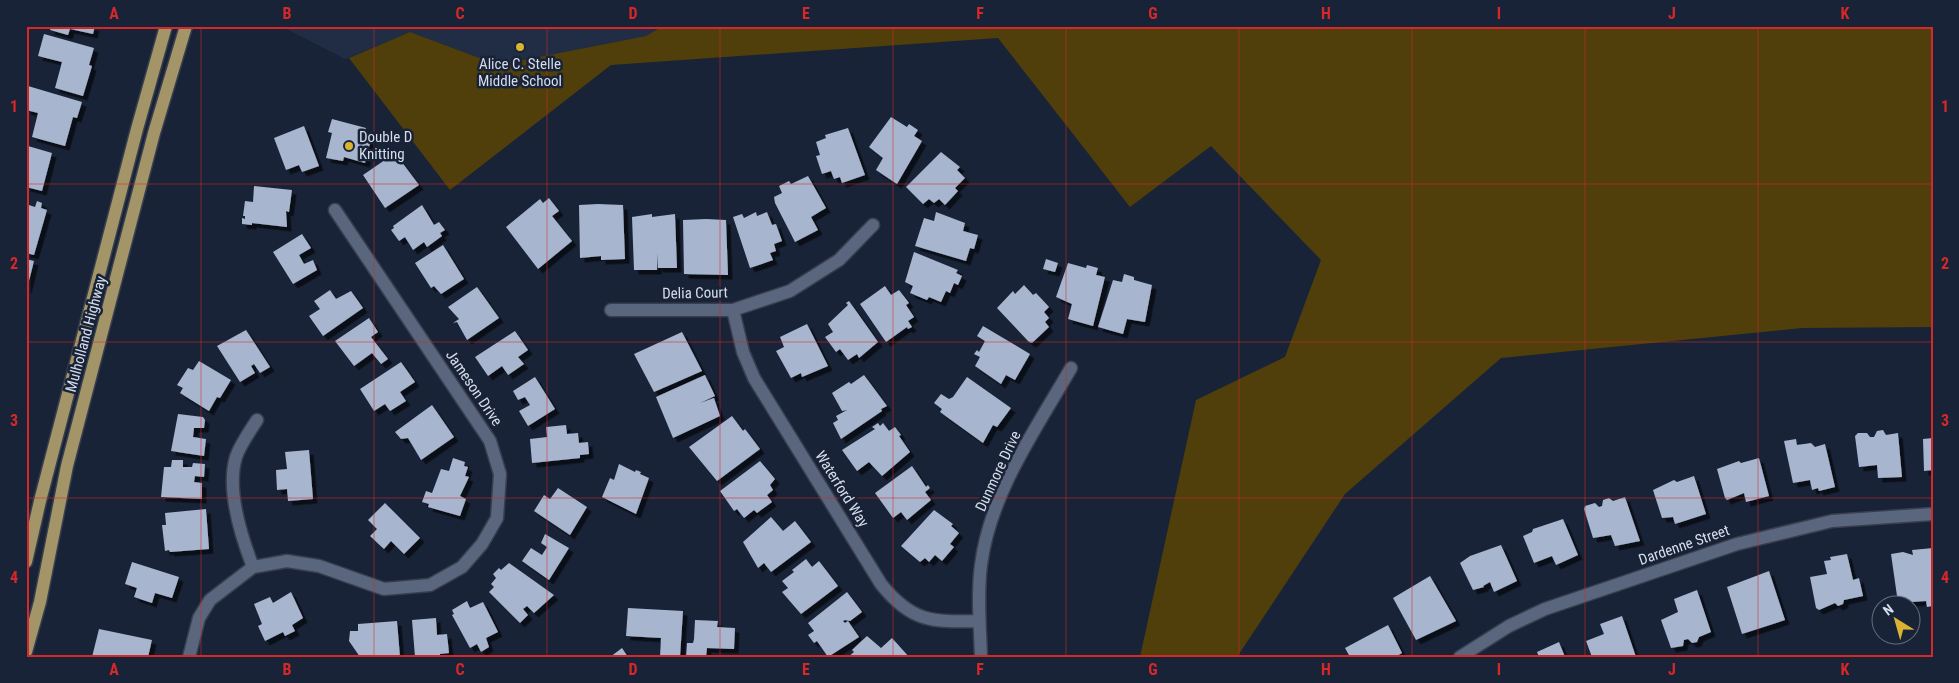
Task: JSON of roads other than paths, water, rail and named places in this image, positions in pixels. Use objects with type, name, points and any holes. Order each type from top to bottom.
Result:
[{"type":"main road","name":"Mulholland Highway","points":[[26,562],[40,501],[134,139],[166,26]]},
{"type":"main road","name":"Mulholland Highway","points":[[26,652],[40,602],[67,466],[154,133],[186,26]]},
{"type":"street","name":"Jameson Drive","points":[[189,657],[199,618],[210,600],[253,567],[287,561],[319,566],[384,590],[430,585],[462,567],[482,544],[497,518],[500,474],[490,441],[335,210]]},
{"type":"street","name":"Delia Court","points":[[611,310],[733,310],[790,291],[839,260],[873,225]]},
{"type":"street","name":"Waterford Way","points":[[733,310],[743,352],[754,378],[881,584],[896,602],[918,617],[948,622],[980,620]]},
{"type":"street","name":"Dunmore Drive","points":[[981,657],[981,564],[995,509],[1016,465],[1071,368]]},
{"type":"street","points":[[253,567],[238,528],[234,491],[236,457],[257,420]]},
{"type":"street","name":"Dardenne Street","points":[[1460,657],[1509,626],[1545,609],[1737,544],[1832,521],[1933,514]]},
{"type":"place","name":"Alice C. Stelle Middle School","points":[[520,47]]},
{"type":"place","name":"Double D Knitting","points":[[349,146]]}]
